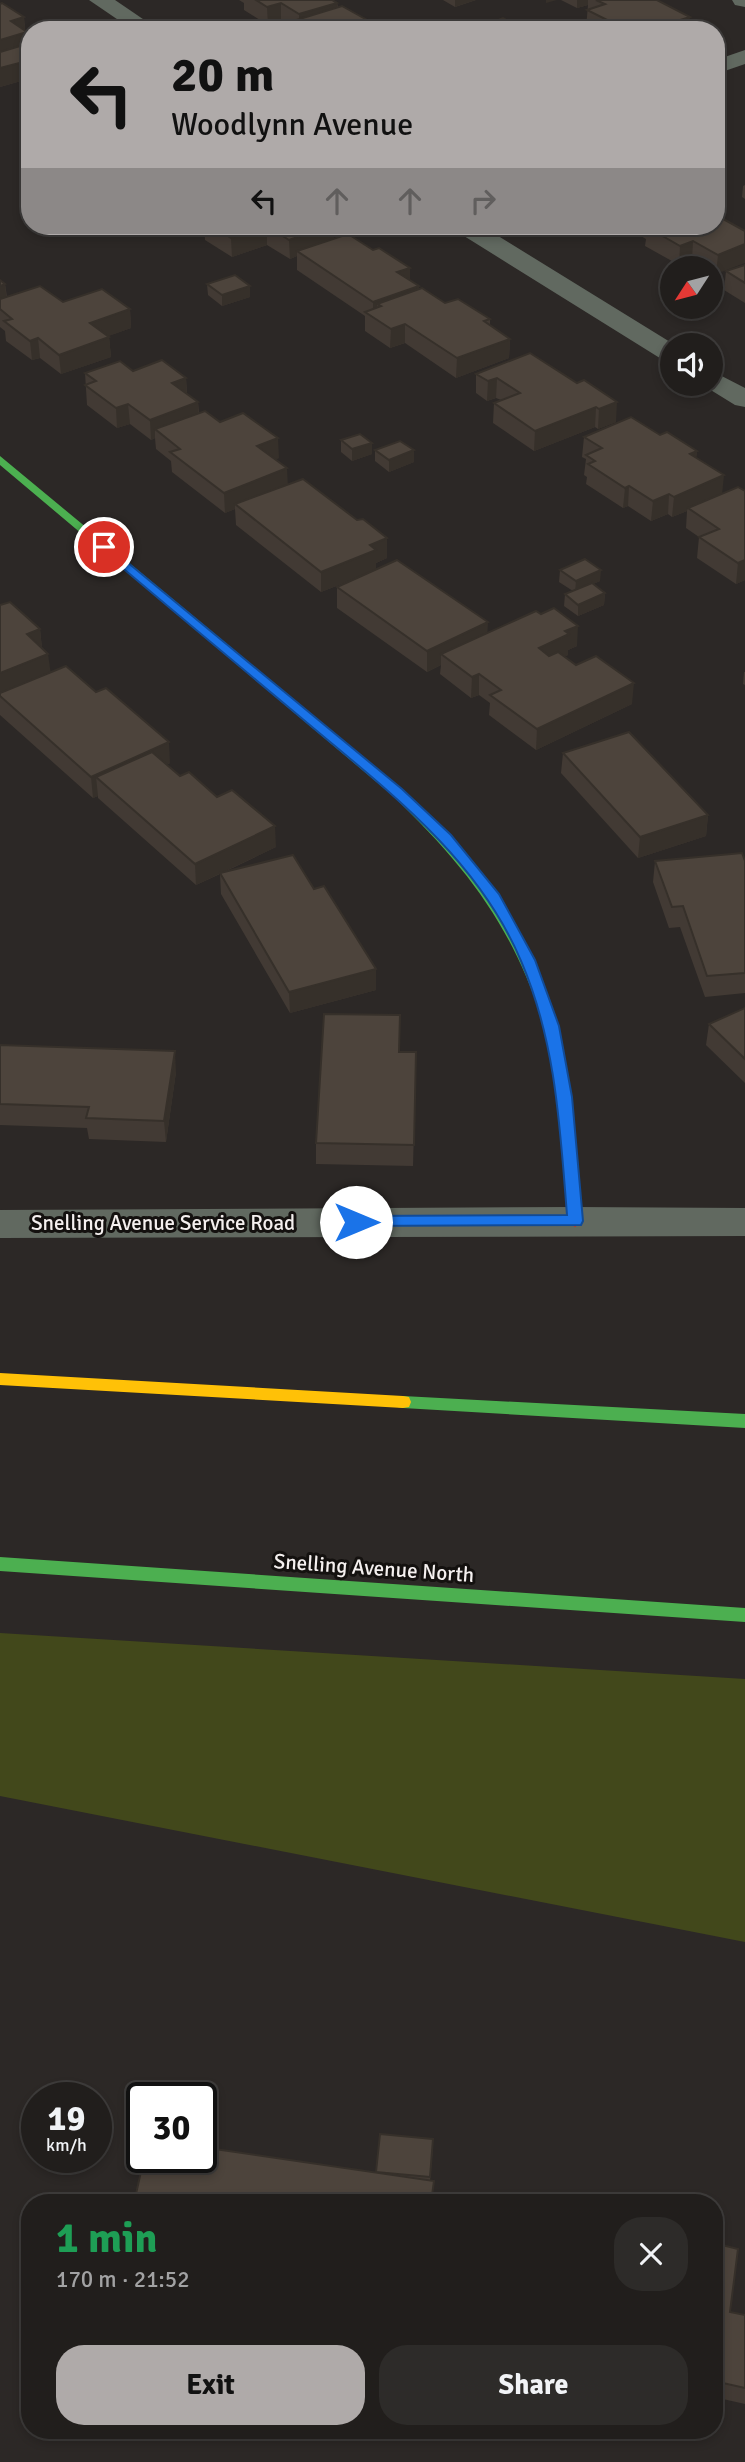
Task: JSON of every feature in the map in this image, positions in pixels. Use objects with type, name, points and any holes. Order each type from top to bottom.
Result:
[{"type":"main road","points":[[0,459],[397,792],[446,838],[494,897],[528,960],[552,1026],[565,1097],[575,1221]]},
{"type":"main road","points":[[0,1379],[745,1421]]},
{"type":"main road","name":"Snelling Avenue North","points":[[0,1564],[745,1615]]},
{"type":"street","points":[[100,0],[134,21]]},
{"type":"street","points":[[725,64],[745,58]]},
{"type":"street","points":[[480,235],[660,347]]},
{"type":"street","points":[[723,386],[745,399]]},
{"type":"street","name":"Snelling Avenue Service Road","points":[[0,1224],[745,1222]]},
{"type":"green space","points":[[0,1633],[745,1679],[745,1942],[0,1796]]},
{"type":"building","points":[[256,0],[332,0],[337,3],[299,14],[281,3],[267,7]]},
{"type":"building","points":[[596,0],[657,0],[690,17],[677,21],[609,21],[587,10],[605,4]]},
{"type":"building","points":[[0,4],[24,17],[11,21],[21,28],[21,34],[0,40]]},
{"type":"building","points":[[342,6],[369,21],[293,21]]},
{"type":"building","points":[[21,46],[21,64],[0,68],[0,52]]},
{"type":"building","points":[[725,220],[745,231],[745,244],[718,255],[693,241],[680,246],[661,235],[725,235]]},
{"type":"building","points":[[281,235],[303,235],[289,240]]},
{"type":"building","points":[[350,235],[373,250],[379,248],[410,268],[397,272],[419,286],[373,302],[297,251]]},
{"type":"building","points":[[745,265],[745,283],[726,271]]},
{"type":"building","points":[[235,275],[250,286],[222,295],[207,284]]},
{"type":"building","points":[[40,286],[63,302],[102,289],[130,309],[90,323],[109,337],[59,355],[38,338],[30,341],[4,321],[12,319],[0,309],[0,299]]},
{"type":"building","points":[[422,288],[445,303],[458,299],[490,319],[484,321],[510,339],[457,358],[405,324],[391,329],[365,312],[381,306],[377,304]]},
{"type":"building","points":[[530,353],[577,383],[584,380],[617,402],[599,409],[596,407],[535,431],[494,403],[520,393],[497,378],[488,381],[476,374]]},
{"type":"building","points":[[162,360],[186,378],[172,383],[198,402],[150,420],[128,404],[116,408],[85,385],[96,381],[85,373],[120,361],[133,371]]},
{"type":"building","points":[[205,411],[220,422],[243,413],[278,438],[257,446],[287,468],[224,493],[170,452],[180,449],[155,429]]},
{"type":"building","points":[[631,417],[660,435],[667,432],[697,451],[690,454],[724,475],[674,497],[669,494],[653,501],[629,486],[625,488],[588,464],[595,461],[586,455],[602,448],[584,437]]},
{"type":"building","points":[[360,434],[372,443],[352,449],[341,440]]},
{"type":"building","points":[[400,441],[414,450],[389,460],[375,450]]},
{"type":"building","points":[[303,479],[357,520],[363,519],[387,538],[370,545],[376,550],[321,572],[235,504]]},
{"type":"building","points":[[738,487],[745,491],[745,560],[738,563],[699,537],[719,529],[688,508]]},
{"type":"building","points":[[585,559],[601,570],[576,581],[560,570]]},
{"type":"building","points":[[397,560],[488,622],[427,651],[337,587]]},
{"type":"building","points":[[592,583],[605,593],[578,605],[565,594]]},
{"type":"building","points":[[10,602],[40,629],[27,634],[48,654],[0,673],[0,605]]},
{"type":"building","points":[[554,608],[578,626],[565,631],[569,634],[539,648],[549,656],[558,652],[576,665],[596,656],[634,683],[537,729],[490,695],[501,690],[479,674],[472,677],[441,654],[536,611],[541,614]]},
{"type":"building","points":[[66,666],[96,692],[106,688],[169,742],[91,777],[0,696],[0,693]]},
{"type":"building","points":[[629,732],[708,815],[640,837],[563,753]]},
{"type":"building","points":[[152,752],[180,776],[189,772],[217,797],[232,790],[275,826],[195,864],[96,777]]},
{"type":"building","points":[[742,853],[745,861],[745,973],[707,976],[683,906],[672,907],[655,861]]},
{"type":"building","points":[[293,855],[314,889],[324,886],[376,969],[289,992],[220,873]]},
{"type":"building","points":[[745,1008],[745,1059],[709,1024]]},
{"type":"building","points":[[324,1014],[400,1015],[399,1052],[416,1052],[414,1145],[316,1143]]},
{"type":"building","points":[[0,1045],[175,1051],[164,1121],[86,1118],[89,1107],[0,1104]]},
{"type":"building","points":[[380,2134],[433,2139],[430,2177],[376,2172]]},
{"type":"building","points":[[217,2149],[434,2181],[432,2194],[136,2194],[141,2173],[217,2173]]},
{"type":"building","points":[[723,2245],[738,2249],[730,2312],[745,2315],[745,2388],[723,2383]]},
{"type":"traffic: fast","points":[[0,459],[397,792],[425,819],[474,873],[513,932],[543,998],[554,1035]]},
{"type":"traffic: fast","points":[[403,1402],[745,1421]]},
{"type":"traffic: fast","points":[[0,1564],[745,1615]]},
{"type":"traffic: slow","points":[[0,1379],[403,1402]]},
{"type":"traffic: jam","points":[[554,1035],[565,1097],[575,1221]]},
{"type":"route","points":[[104,547],[397,792],[446,838],[494,897],[528,960],[552,1026],[565,1097],[575,1221],[356,1222]]}]
